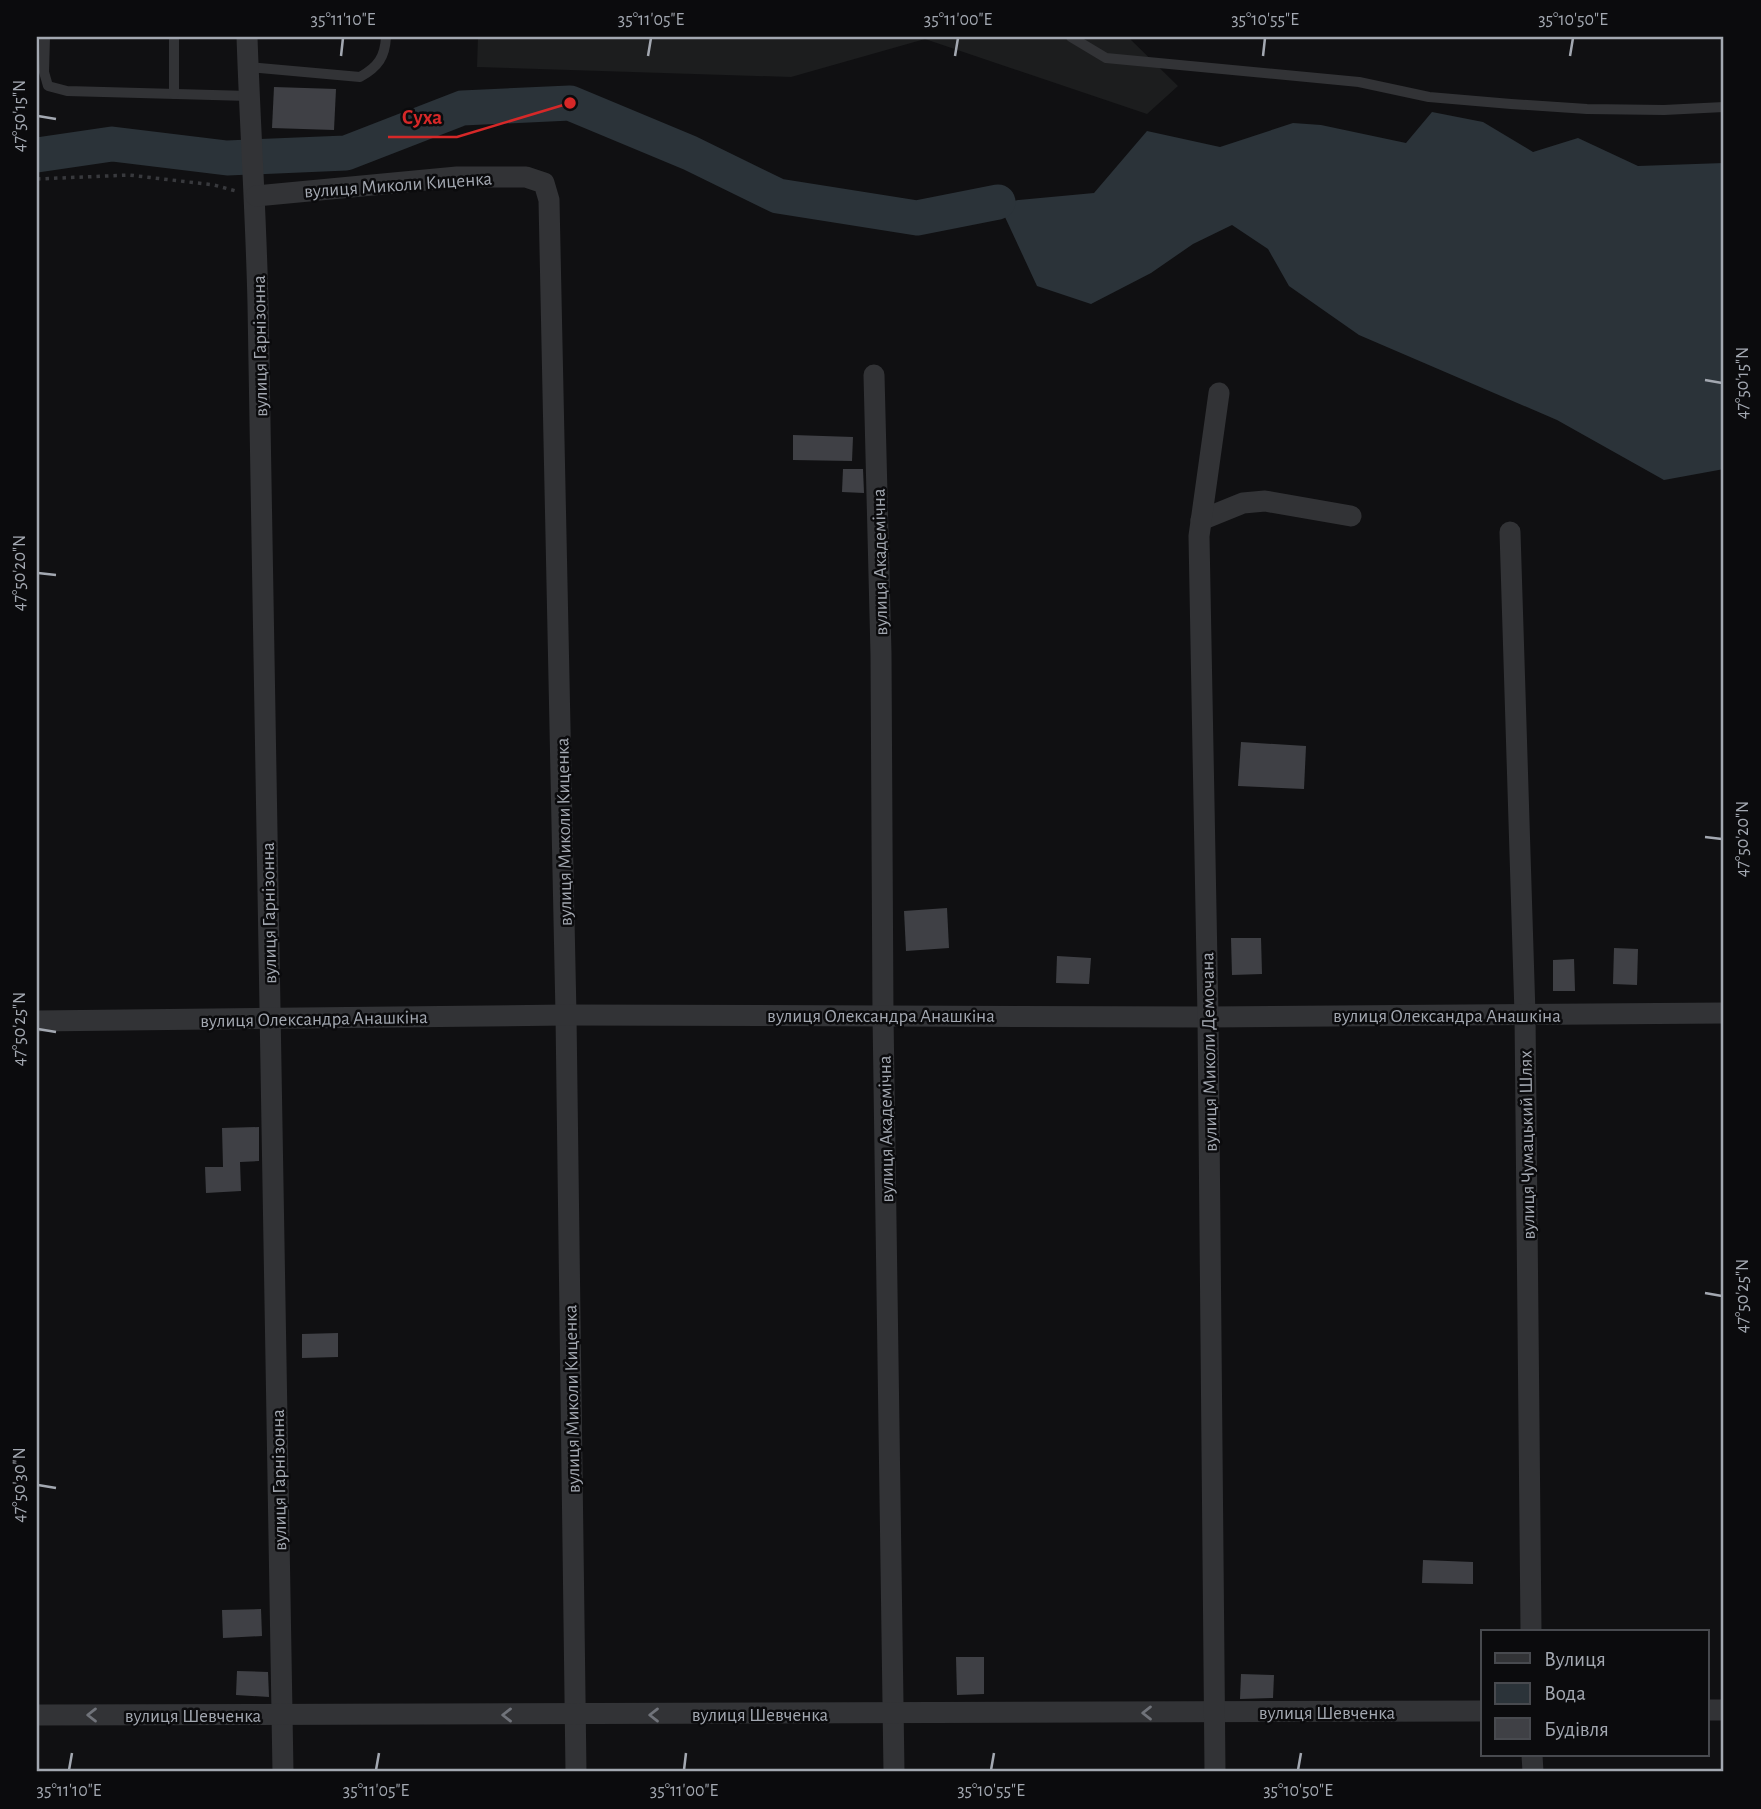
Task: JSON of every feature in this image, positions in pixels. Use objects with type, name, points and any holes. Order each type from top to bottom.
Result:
[{"type":"street","points":[[247,37],[249,96]]},
{"type":"street","name":"вулиця Гарнізонна","points":[[249,96],[256,196],[284,1772]]},
{"type":"street","name":"вулиця Миколи Киценка","points":[[256,196],[457,177],[526,177],[544,183],[550,200],[566,1015],[576,1772]]},
{"type":"street","name":"вулиця Академічна","points":[[874,375],[881,654],[883,1015],[894,1772]]},
{"type":"street","name":"вулиця Миколи Демочана","points":[[1215,1772],[1208,1017],[1199,536],[1219,393]]},
{"type":"street","points":[[1201,520],[1244,503],[1265,501],[1351,516]]},
{"type":"street","name":"вулиця Чумацький Шлях","points":[[1510,532],[1525,1014],[1531,1630]]},
{"type":"street","name":"вулиця Олександра Анашкіна","points":[[37,1021],[566,1015],[1208,1017],[1724,1013]]},
{"type":"street","name":"вулиця Шевченка","points":[[37,1715],[575,1715],[893,1725],[1215,1723],[1481,1711]]},
{"type":"lane","points":[[46,37],[44,72],[48,86],[67,91],[249,96]]},
{"type":"lane","points":[[174,37],[174,94]]},
{"type":"lane","points":[[248,66],[360,77],[375,68],[386,53],[386,37]]},
{"type":"lane","points":[[1071,37],[1106,58],[1359,82],[1430,97],[1587,109],[1664,110],[1724,107]]},
{"type":"path","points":[[37,178],[129,175],[214,185],[256,196]]},
{"type":"shaded area","points":[[478,37],[1128,37],[1178,86],[1147,114],[925,39],[791,77],[477,67]]},
{"type":"water","points":[[1432,112],[1483,122],[1533,152],[1578,138],[1638,166],[1724,163],[1724,469],[1664,480],[1557,420],[1359,335],[1289,286],[1268,249],[1232,225],[1193,244],[1151,273],[1091,304],[1037,286],[998,202],[1094,193],[1147,131],[1220,147],[1293,123],[1321,125],[1406,143]]},
{"type":"building","points":[[274,87],[336,89],[334,130],[272,128]]},
{"type":"building","points":[[793,435],[853,437],[852,461],[793,460]]},
{"type":"building","points":[[843,469],[863,469],[864,493],[842,492]]},
{"type":"building","points":[[1241,742],[1306,746],[1304,789],[1238,786]]},
{"type":"building","points":[[947,908],[949,948],[906,951],[904,911]]},
{"type":"building","points":[[1231,938],[1261,938],[1262,974],[1232,975]]},
{"type":"building","points":[[1614,948],[1638,949],[1637,985],[1613,984]]},
{"type":"building","points":[[1057,956],[1091,958],[1089,984],[1056,983]]},
{"type":"building","points":[[1574,959],[1575,991],[1553,991],[1553,960]]},
{"type":"building","points":[[259,1127],[259,1161],[240,1162],[241,1191],[206,1193],[205,1167],[223,1167],[222,1128]]},
{"type":"building","points":[[338,1333],[338,1357],[302,1358],[302,1334]]},
{"type":"building","points":[[1423,1560],[1473,1562],[1473,1584],[1422,1583]]},
{"type":"building","points":[[261,1609],[262,1636],[223,1638],[222,1610]]},
{"type":"building","points":[[956,1657],[984,1657],[984,1694],[957,1695]]},
{"type":"building","points":[[237,1671],[268,1672],[269,1697],[236,1695]]},
{"type":"building","points":[[1241,1674],[1274,1675],[1273,1698],[1240,1699]]},
{"type":"waterway","points":[[37,155],[112,144],[227,158],[346,153],[462,108],[570,103],[690,153],[778,196],[917,218],[998,202]]},
{"type":"place","name":"Суха","points":[[570,103]]}]
